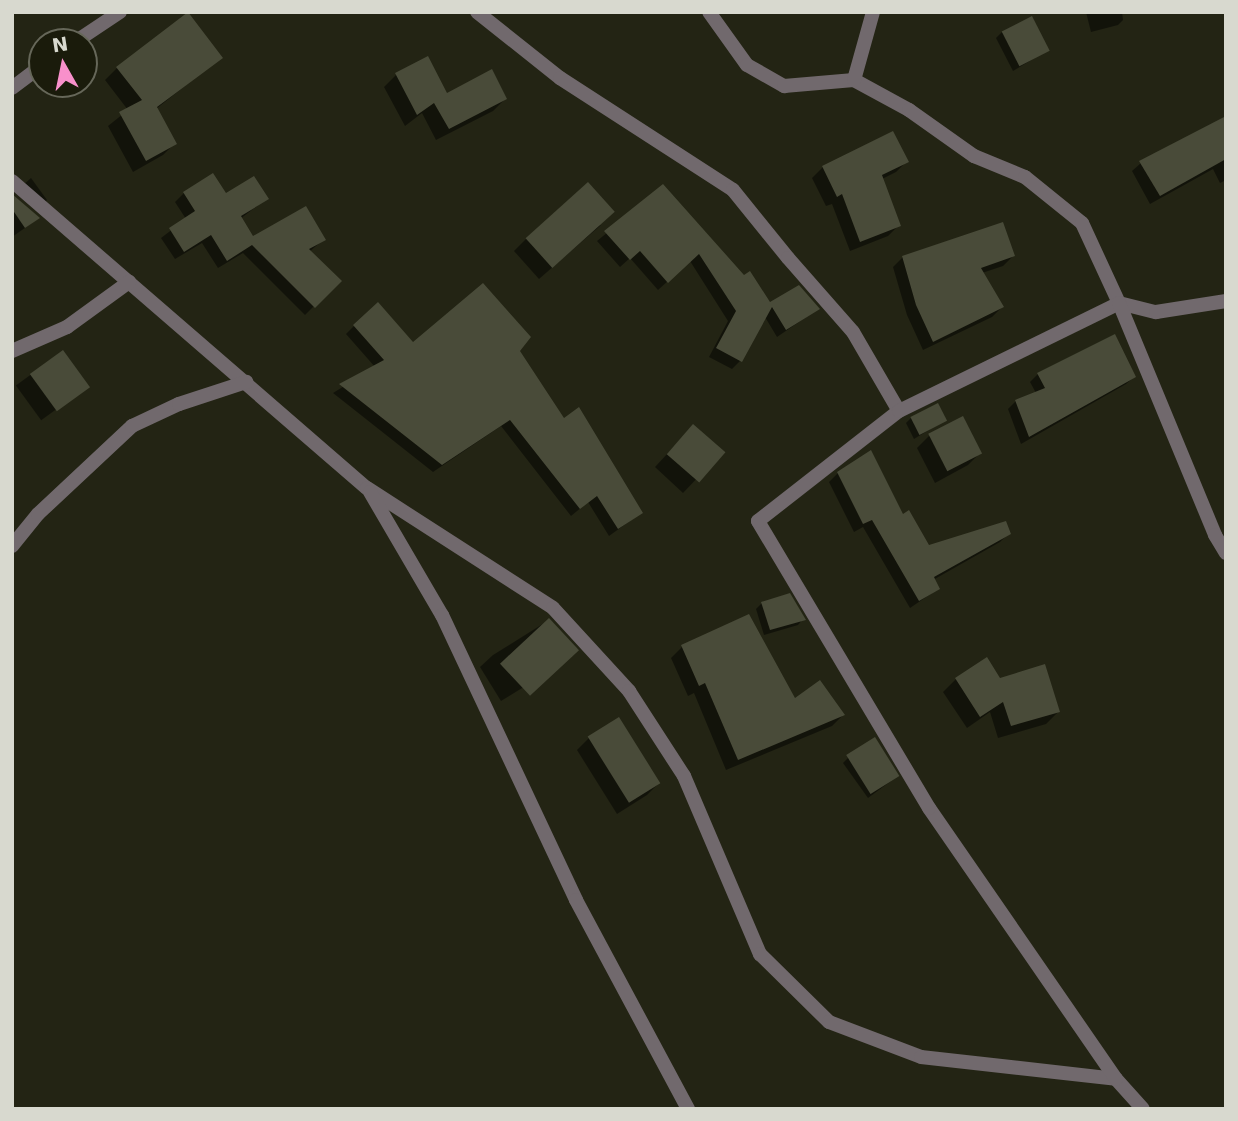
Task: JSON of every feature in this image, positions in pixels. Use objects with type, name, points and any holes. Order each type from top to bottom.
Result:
[{"type":"street","points":[[96,28],[120,12]]},
{"type":"street","points":[[477,12],[560,78],[733,190],[788,258],[853,331],[899,411]]},
{"type":"street","points":[[709,12],[747,65],[784,86],[854,80],[909,110],[974,156],[1025,177],[1082,223],[1119,303],[1215,535],[1226,552]]},
{"type":"street","points":[[854,80],[873,12]]},
{"type":"street","points":[[12,88],[28,76]]},
{"type":"street","points":[[12,181],[368,488],[553,608],[629,691],[684,776],[760,954],[829,1021],[921,1057],[1116,1079]]},
{"type":"street","points":[[12,351],[67,327],[130,282]]},
{"type":"street","points":[[1143,1109],[1116,1079],[929,808],[758,520],[899,411],[1119,303],[1156,312],[1226,300]]},
{"type":"street","points":[[12,546],[38,514],[132,426],[179,404],[246,382]]},
{"type":"street","points":[[368,488],[442,615],[576,901],[688,1109]]},
{"type":"building","points":[[188,12],[223,58],[157,107],[177,144],[146,161],[119,112],[142,100],[116,67]]},
{"type":"building","points":[[1032,16],[1050,51],[1019,66],[1002,31]]},
{"type":"building","points":[[428,56],[447,93],[492,69],[507,99],[449,129],[434,103],[417,115],[395,73]]},
{"type":"building","points":[[1226,116],[1226,159],[1160,196],[1139,161]]},
{"type":"building","points":[[893,131],[909,162],[882,175],[901,226],[860,242],[842,194],[837,197],[822,166]]},
{"type":"building","points":[[213,173],[226,193],[254,176],[269,199],[241,216],[253,236],[306,206],[326,240],[309,249],[342,281],[315,308],[252,245],[227,261],[211,235],[184,252],[169,228],[195,211],[183,192]]},
{"type":"building","points":[[588,182],[615,212],[552,268],[526,238]]},
{"type":"building","points":[[663,184],[744,275],[750,271],[770,302],[799,285],[820,309],[786,330],[772,307],[742,362],[716,348],[736,311],[699,254],[668,283],[640,251],[630,260],[604,231]]},
{"type":"building","points":[[12,194],[40,218],[25,228],[12,209]]},
{"type":"building","points":[[1003,222],[1015,256],[981,268],[1004,307],[933,342],[916,305],[902,256]]},
{"type":"building","points":[[483,283],[531,337],[520,351],[564,418],[579,407],[643,513],[618,529],[597,496],[580,509],[510,420],[442,465],[339,384],[384,360],[353,325],[378,302],[413,342]]},
{"type":"building","points":[[1115,334],[1136,377],[1029,437],[1015,400],[1045,388],[1037,373]]},
{"type":"building","points":[[63,350],[90,387],[57,411],[30,374]]},
{"type":"building","points":[[938,403],[947,421],[919,435],[910,417]]},
{"type":"building","points":[[963,416],[982,453],[947,471],[928,434]]},
{"type":"building","points":[[693,424],[725,452],[699,482],[667,454]]},
{"type":"building","points":[[871,450],[903,514],[909,510],[929,545],[1006,521],[1011,534],[934,577],[940,589],[919,601],[872,520],[863,524],[837,472]]},
{"type":"building","points":[[790,593],[806,620],[770,630],[761,602]]},
{"type":"building","points":[[749,614],[795,698],[820,680],[845,715],[738,760],[705,683],[699,686],[681,645]]},
{"type":"building","points":[[549,618],[579,650],[530,696],[500,664]]},
{"type":"building","points":[[987,657],[1000,678],[1045,664],[1060,712],[1011,726],[1003,702],[980,717],[955,678]]},
{"type":"building","points":[[619,717],[660,783],[629,803],[588,737]]},
{"type":"building","points":[[875,737],[899,776],[871,794],[846,755]]}]
